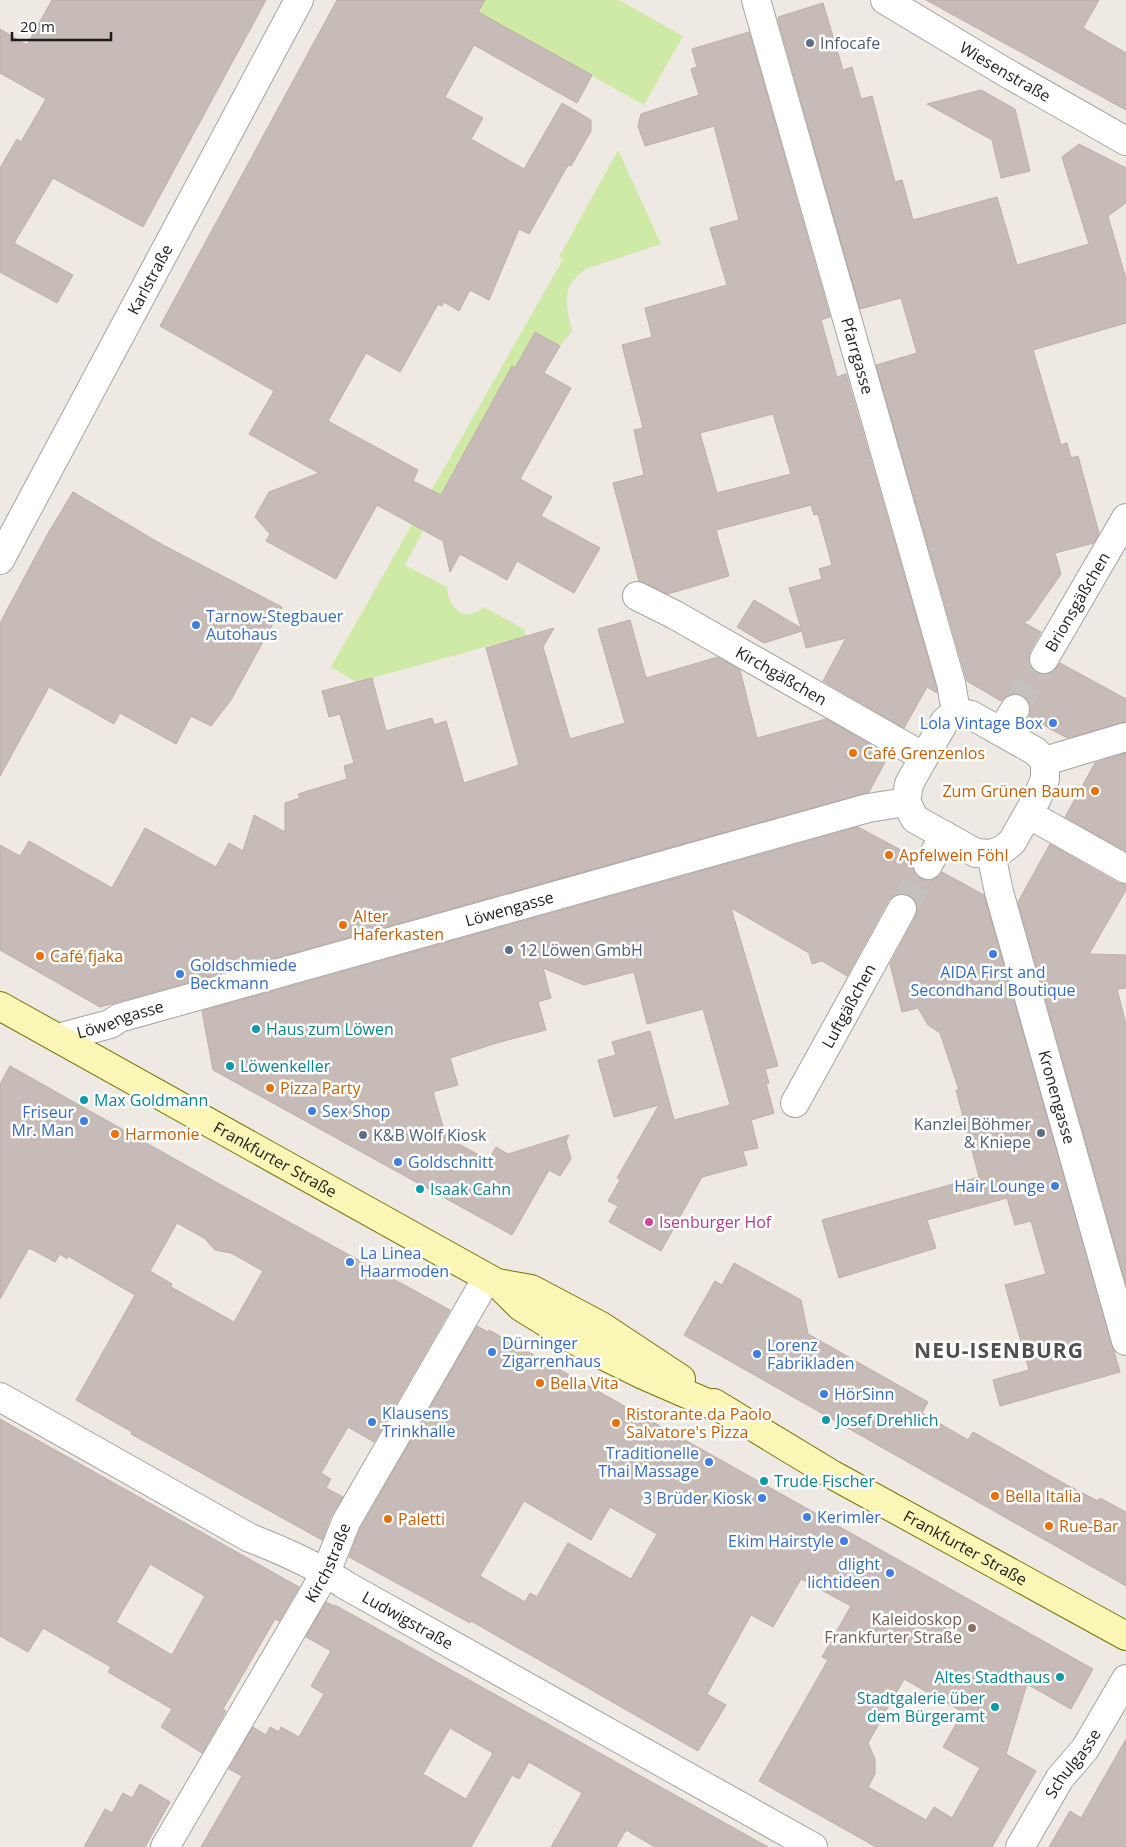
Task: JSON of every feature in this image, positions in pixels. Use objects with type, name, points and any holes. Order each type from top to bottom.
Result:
[{"type":"main road","name":"Frankfurter Straße","points":[[0,1006],[492,1280],[531,1290],[601,1326],[652,1358],[728,1412],[833,1475],[1126,1636]]},
{"type":"street","name":"Karlstraße","points":[[0,560],[299,0]]},
{"type":"street","name":"Pfarrgasse","points":[[756,0],[951,683],[956,712]]},
{"type":"street","name":"Wiesenstraße","points":[[885,0],[924,9],[1004,72],[1126,141]]},
{"type":"street","name":"Brionsgäßchen","points":[[1044,659],[1126,518]]},
{"type":"street","name":"Kirchgäßchen","points":[[637,596],[675,615],[924,757]]},
{"type":"street","points":[[956,712],[1008,720],[1044,761],[1046,779],[1012,842],[1002,850],[991,854],[976,853],[915,819],[906,802],[909,784],[944,722],[956,712]]},
{"type":"street","points":[[1044,761],[1126,737]]},
{"type":"street","name":"Löwengasse","points":[[58,1038],[110,1024],[128,1015],[858,811],[906,802]]},
{"type":"street","points":[[1032,806],[1126,870]]},
{"type":"street","points":[[928,865],[944,835]]},
{"type":"street","name":"Kronengasse","points":[[991,854],[1001,901],[1126,1341]]},
{"type":"street","name":"Luftgäßchen","points":[[795,1103],[902,909]]},
{"type":"street","name":"Kirchstraße","points":[[165,1847],[326,1572],[346,1522],[492,1280]]},
{"type":"street","name":"Ludwigstraße","points":[[0,1397],[250,1538],[280,1549],[326,1572],[814,1847]]},
{"type":"street","name":"Schulgasse","points":[[1020,1847],[1060,1778],[1085,1749],[1126,1679]]},
{"type":"green space","points":[[485,0],[619,0],[683,36],[644,105],[478,12]]},
{"type":"green space","points":[[618,150],[661,244],[586,269],[572,282],[567,297],[567,304],[572,331],[560,346],[534,332],[515,368],[512,366],[405,565],[447,587],[448,595],[454,607],[464,614],[477,612],[484,607],[524,629],[526,636],[357,682],[331,667],[563,259],[559,257]]},
{"type":"building","points":[[52,0],[266,0],[143,227],[53,178],[14,243],[73,275],[57,303],[0,272],[0,168],[17,139],[21,142],[46,99],[0,73],[0,29],[27,45]]},
{"type":"building","points":[[337,0],[485,0],[478,12],[592,75],[577,103],[474,45],[445,97],[483,118],[471,139],[524,169],[562,103],[591,120],[591,131],[571,166],[568,165],[529,234],[519,229],[489,300],[470,290],[459,311],[444,302],[442,306],[438,304],[400,372],[366,353],[328,421],[418,470],[413,481],[441,495],[512,366],[515,368],[535,332],[560,346],[544,373],[571,388],[520,479],[552,497],[541,516],[600,548],[574,593],[517,561],[507,580],[460,554],[450,572],[443,541],[377,505],[336,579],[266,541],[270,534],[255,517],[269,492],[319,473],[249,434],[274,391],[160,326]]},
{"type":"building","points":[[926,0],[1099,0],[1083,28],[1126,53],[1126,110]]},
{"type":"building","points":[[823,3],[843,70],[852,67],[861,99],[872,96],[895,182],[902,180],[913,220],[997,197],[1017,265],[1089,244],[1062,157],[1079,144],[1126,168],[1126,203],[1108,216],[1126,279],[1126,323],[1033,350],[1061,445],[1067,443],[1071,458],[1078,456],[1099,533],[1094,543],[1055,553],[1061,574],[1029,620],[1023,622],[1041,632],[1028,658],[1030,666],[1036,672],[1043,675],[1051,673],[1060,663],[1126,699],[1126,722],[1067,738],[1029,717],[1031,710],[1029,702],[1023,695],[1016,693],[1008,695],[1001,701],[967,681],[876,365],[917,353],[901,298],[860,309],[779,23],[778,17]]},
{"type":"building","points":[[749,32],[830,317],[821,320],[837,377],[846,374],[936,686],[937,693],[927,687],[904,728],[823,681],[846,638],[806,648],[802,631],[764,643],[737,627],[754,600],[801,628],[789,588],[822,579],[819,569],[832,565],[818,514],[814,515],[811,505],[716,530],[729,576],[668,594],[639,581],[613,483],[644,475],[634,430],[643,428],[622,345],[652,337],[645,308],[727,285],[710,228],[739,220],[714,126],[645,146],[638,126],[641,114],[699,95],[691,69],[697,67],[692,49]],"holes":[[[773,414],[791,474],[717,493],[700,433]]]},
{"type":"building","points":[[981,90],[1015,109],[1030,171],[1001,178],[992,140],[927,104]]},
{"type":"building","points":[[73,492],[163,545],[282,607],[231,700],[211,726],[191,716],[176,744],[120,713],[114,724],[49,687],[0,776],[0,623],[47,535]]},
{"type":"building","points":[[630,620],[646,678],[718,657],[740,670],[757,738],[826,719],[889,755],[869,792],[100,1007],[0,950],[0,845],[20,856],[29,841],[112,888],[145,828],[216,867],[229,843],[243,851],[254,815],[285,832],[285,803],[300,798],[298,794],[347,779],[344,766],[354,763],[340,714],[329,717],[322,691],[372,678],[386,731],[432,718],[434,725],[446,721],[464,783],[519,765],[486,648],[554,628],[543,647],[570,739],[625,723],[598,629]]},
{"type":"building","points":[[1126,753],[1126,851],[1065,817],[1095,763]]},
{"type":"building","points":[[858,827],[914,857],[912,866],[915,874],[920,878],[929,881],[937,878],[942,872],[984,895],[1120,1372],[1000,1406],[993,1380],[1029,1370],[1005,1285],[1046,1274],[1031,1221],[1015,1225],[1007,1198],[927,1220],[936,1248],[839,1278],[822,1220],[979,1177],[956,1090],[959,1090],[940,1033],[928,1025],[918,1008],[902,1012],[890,964],[916,916],[918,908],[916,901],[909,895],[901,893],[894,895],[888,901],[847,976],[822,961],[812,964],[809,953],[731,908],[778,1066],[765,1069],[769,1083],[766,1083],[774,1113],[751,1120],[758,1148],[743,1151],[747,1165],[702,1177],[661,1251],[609,1222],[618,1206],[608,1201],[620,1180],[617,1178],[659,1105],[614,1117],[598,1060],[616,1055],[612,1042],[650,1031],[674,1120],[730,1105],[703,1009],[647,1024],[634,972],[584,985],[543,968],[551,998],[538,1002],[546,1030],[450,1058],[458,1085],[433,1092],[446,1137],[488,1160],[496,1147],[508,1154],[569,1135],[566,1141],[571,1159],[560,1176],[549,1170],[512,1235],[213,1070],[202,1011]]},
{"type":"building","points":[[1050,844],[1118,883],[1126,885],[1126,890],[1089,954],[1126,955],[1126,988],[1117,989],[1126,1024],[1126,1284],[1018,902]]},
{"type":"building","points":[[10,1066],[205,1176],[450,1310],[374,1442],[348,1427],[321,1473],[331,1479],[326,1488],[343,1497],[331,1516],[322,1540],[131,1434],[132,1432],[76,1400],[135,1295],[68,1256],[67,1259],[60,1254],[55,1262],[29,1248],[0,1299],[0,1084]],"holes":[[[177,1223],[204,1238],[215,1250],[231,1253],[263,1271],[234,1322],[171,1287],[172,1284],[150,1271]]]},
{"type":"building","points":[[734,1263],[801,1300],[808,1334],[928,1402],[922,1413],[968,1440],[973,1432],[1065,1484],[1098,1501],[1100,1498],[1126,1512],[1126,1586],[684,1335],[715,1281],[722,1285]]},
{"type":"building","points":[[477,1326],[488,1332],[489,1330],[1093,1669],[1071,1709],[1027,1684],[1006,1754],[1036,1771],[992,1847],[876,1847],[759,1781],[828,1660],[822,1657],[851,1606],[801,1579],[773,1627],[751,1615],[707,1694],[726,1705],[698,1751],[471,1621],[470,1623],[349,1557],[360,1529]],"holes":[[[524,1501],[591,1540],[610,1507],[657,1534],[631,1579],[568,1543],[537,1597],[530,1593],[525,1602],[480,1576]],[[904,1679],[963,1712],[943,1747],[980,1768],[952,1818],[934,1807],[926,1820],[868,1787],[875,1774],[875,1759],[868,1743]]]},
{"type":"building","points":[[0,1419],[299,1587],[279,1621],[275,1619],[223,1709],[226,1711],[202,1753],[161,1727],[172,1709],[108,1672],[111,1667],[43,1628],[28,1652],[0,1636]],"holes":[[[150,1564],[205,1596],[172,1655],[116,1622]]]},
{"type":"building","points":[[326,1602],[335,1605],[768,1847],[655,1847],[626,1830],[616,1847],[551,1847],[582,1793],[529,1762],[519,1779],[512,1775],[471,1847],[201,1847],[242,1776],[229,1769],[253,1727],[266,1735],[270,1727],[279,1732],[281,1727],[299,1737],[324,1694],[311,1686],[331,1651],[306,1637]],"holes":[[[450,1728],[493,1753],[466,1799],[423,1774]]]},
{"type":"building","points":[[1126,1739],[1126,1847],[1049,1847],[1070,1811],[1081,1818]]},
{"type":"building","points":[[140,1784],[170,1802],[145,1847],[84,1847],[105,1809],[112,1813],[123,1793],[132,1798]]},
{"type":"tunnel","points":[[1015,709],[1044,659]]},
{"type":"tunnel","points":[[902,909],[928,865]]},
{"type":"place","name":"Infocafe","points":[[810,43]]},
{"type":"place","name":"Tarnow-Stegbauer Autohaus","points":[[196,625]]},
{"type":"place","name":"Lola Vintage Box","points":[[1053,723]]},
{"type":"place","name":"Café Grenzenlos","points":[[853,753]]},
{"type":"place","name":"Zum Grünen Baum","points":[[1095,791]]},
{"type":"place","name":"Apfelwein Föhl","points":[[889,855]]},
{"type":"place","name":"Alter Haferkasten","points":[[343,925]]},
{"type":"place","name":"12 Löwen GmbH","points":[[509,950]]},
{"type":"place","name":"AIDA First and Secondhand Boutique","points":[[993,954]]},
{"type":"place","name":"Café fjaka","points":[[40,956]]},
{"type":"place","name":"Goldschmiede Beckmann","points":[[180,974]]},
{"type":"place","name":"Haus zum Löwen","points":[[256,1029]]},
{"type":"place","name":"Löwenkeller","points":[[230,1066]]},
{"type":"place","name":"Pizza Party","points":[[270,1088]]},
{"type":"place","name":"Max Goldmann","points":[[84,1100]]},
{"type":"place","name":"Sex Shop","points":[[312,1111]]},
{"type":"place","name":"Friseur Mr. Man","points":[[84,1121]]},
{"type":"place","name":"Kanzlei Böhmer & Kniepe","points":[[1041,1133]]},
{"type":"place","name":"Harmonie","points":[[115,1134]]},
{"type":"place","name":"K&B Wolf Kiosk","points":[[363,1135]]},
{"type":"place","name":"Goldschnitt","points":[[398,1162]]},
{"type":"place","name":"Hair Lounge","points":[[1055,1186]]},
{"type":"place","name":"Isaak Cahn","points":[[420,1189]]},
{"type":"place","name":"Isenburger Hof","points":[[649,1222]]},
{"type":"place","name":"La Linea Haarmoden","points":[[350,1262]]},
{"type":"place","name":"Dürninger Zigarrenhaus","points":[[492,1352]]},
{"type":"place","name":"Lorenz Fabrikladen","points":[[757,1354]]},
{"type":"place","name":"Bella Vita","points":[[540,1383]]},
{"type":"place","name":"HörSinn","points":[[824,1394]]},
{"type":"place","name":"Josef Drehlich","points":[[826,1420]]},
{"type":"place","name":"Klausens Trinkhalle","points":[[372,1422]]},
{"type":"place","name":"Ristorante da Paolo Salvatore's Pizza","points":[[616,1423]]},
{"type":"place","name":"Traditionelle Thai Massage","points":[[709,1462]]},
{"type":"place","name":"Trude Fischer","points":[[764,1481]]},
{"type":"place","name":"Bella Italia","points":[[995,1496]]},
{"type":"place","name":"3 Brüder Kiosk","points":[[762,1498]]},
{"type":"place","name":"Kerimler","points":[[807,1517]]},
{"type":"place","name":"Paletti","points":[[388,1519]]},
{"type":"place","name":"Rue-Bar","points":[[1049,1526]]},
{"type":"place","name":"Ekim Hairstyle","points":[[844,1541]]},
{"type":"place","name":"dlight lichtideen","points":[[890,1573]]},
{"type":"place","name":"Kaleidoskop Frankfurter Straße","points":[[972,1628]]},
{"type":"place","name":"Altes Stadthaus","points":[[1060,1677]]},
{"type":"place","name":"Stadtgalerie über dem Bürgeramt","points":[[995,1707]]},
{"type":"district","name":"NEU-ISENBURG","points":[[999,1351]]}]
